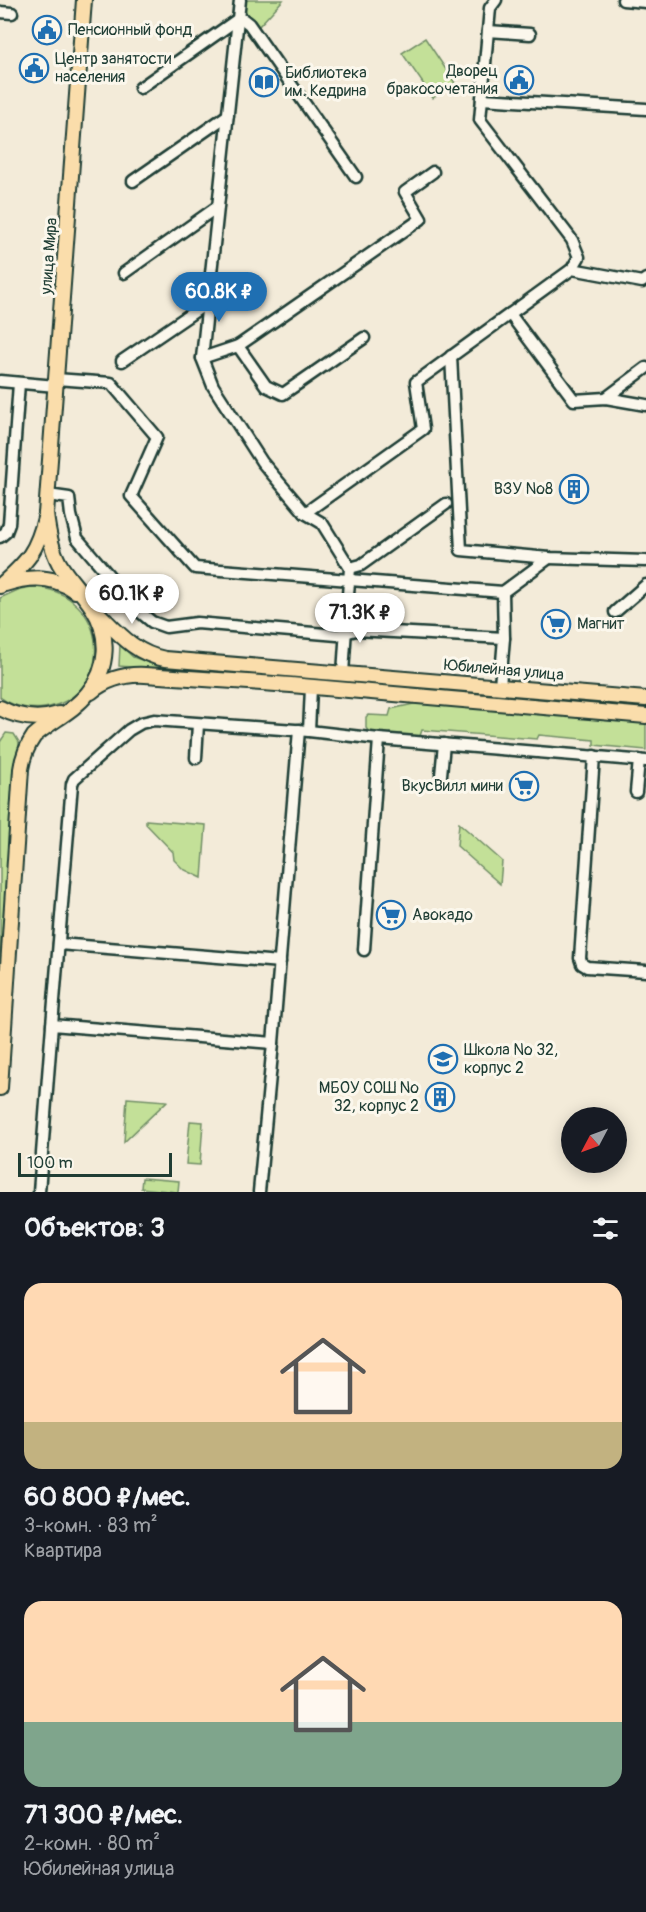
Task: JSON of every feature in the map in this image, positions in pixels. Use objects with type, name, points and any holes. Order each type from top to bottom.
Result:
[{"type":"main road","name":"улица Мира","points":[[0,586],[30,558],[38,544],[46,514],[84,0]]},
{"type":"main road","name":"улица Мира","points":[[0,1089],[21,769],[28,745],[34,736],[82,700],[98,677],[105,658],[103,630],[86,601],[67,577],[53,549],[46,514]]},
{"type":"main road","name":"улица Мира","points":[[0,586],[18,580],[45,578],[58,582],[86,601]]},
{"type":"main road","name":"Юбилейная улица","points":[[86,601],[128,643],[145,654],[155,657],[646,699]]},
{"type":"main road","name":"Юбилейная улица","points":[[82,700],[104,683],[136,675],[646,716]]},
{"type":"main road","points":[[0,708],[11,714],[38,718],[65,711],[82,700]]},
{"type":"street","points":[[240,0],[202,358],[213,386],[262,462],[305,513],[322,524],[350,568],[348,595]]},
{"type":"street","points":[[305,513],[423,429],[416,382],[572,269],[579,256],[572,240],[480,120],[490,8],[496,0]]},
{"type":"street","points":[[623,0],[646,2]]},
{"type":"street","points":[[0,12],[12,13]]},
{"type":"street","points":[[140,88],[238,19],[244,20],[356,177]]},
{"type":"street","points":[[488,31],[530,34]]},
{"type":"street","points":[[482,99],[646,110]]},
{"type":"street","points":[[133,181],[228,115]]},
{"type":"street","points":[[202,358],[238,346],[421,219],[405,192],[433,172]]},
{"type":"street","points":[[124,273],[218,207]]},
{"type":"street","points":[[572,269],[642,282],[646,279]]},
{"type":"street","points":[[122,361],[207,303]]},
{"type":"street","points":[[510,314],[574,400],[606,398],[646,405]]},
{"type":"street","points":[[238,346],[266,386],[283,394],[364,338]]},
{"type":"street","points":[[451,356],[461,550],[549,558],[646,561]]},
{"type":"street","points":[[606,398],[646,368]]},
{"type":"street","points":[[0,381],[111,383],[157,437],[131,496],[195,568],[503,592],[549,558]]},
{"type":"street","points":[[0,537],[6,532],[9,524],[19,383]]},
{"type":"street","points":[[48,495],[69,498],[76,538],[140,612],[152,622],[166,627],[198,623],[338,635],[356,630],[504,638]]},
{"type":"street","points":[[350,568],[361,565],[446,504]]},
{"type":"street","points":[[615,612],[646,585]]},
{"type":"street","points":[[500,686],[504,638],[503,592]]},
{"type":"street","points":[[343,673],[347,614]]},
{"type":"street","points":[[259,1192],[280,963],[304,731],[311,688]]},
{"type":"street","points":[[39,1192],[72,783],[129,730],[141,723],[154,720],[643,761],[636,792]]},
{"type":"street","points":[[192,757],[195,723]]},
{"type":"street","points":[[364,950],[379,739]]},
{"type":"street","points":[[441,775],[444,744]]},
{"type":"street","points":[[594,756],[580,957],[582,964],[587,967],[646,971]]},
{"type":"street","points":[[59,944],[280,963]]},
{"type":"street","points":[[52,1025],[273,1043]]},
{"type":"green space","points":[[244,0],[283,0],[258,27],[243,9]]},
{"type":"green space","points":[[425,38],[455,83],[433,98],[402,53]]},
{"type":"green space","points":[[32,587],[58,593],[78,606],[90,624],[95,645],[93,666],[84,685],[68,700],[44,708],[15,705],[0,697],[0,598],[20,589]]},
{"type":"green space","points":[[120,645],[133,657],[147,662],[646,704],[646,709],[119,666]]},
{"type":"green space","points":[[418,703],[646,723],[646,750],[594,745],[594,740],[539,735],[537,739],[422,730],[420,736],[369,732],[366,728],[368,715],[389,716],[391,709]]},
{"type":"green space","points":[[6,733],[14,734],[19,742],[0,1008],[0,742]]},
{"type":"green space","points":[[146,820],[206,825],[202,878],[183,869],[174,860],[173,852],[146,824]]},
{"type":"green space","points":[[459,823],[502,861],[500,884],[457,846]]},
{"type":"green space","points":[[127,1098],[167,1101],[124,1142]]},
{"type":"green space","points":[[190,1121],[203,1122],[200,1165],[186,1164]]},
{"type":"green space","points":[[142,1178],[179,1181],[178,1192],[141,1188]]},
{"type":"tunnel","points":[[347,614],[348,595]]},
{"type":"place","name":"Пенсионный фонд","points":[[47,30]]},
{"type":"place","name":"Центр занятости населения","points":[[34,68]]},
{"type":"place","name":"Дворец бракосочетания","points":[[519,80]]},
{"type":"place","name":"Библиотека им. Кедрина","points":[[264,82]]},
{"type":"place","name":"ВЗУ №8","points":[[574,489]]},
{"type":"place","name":"Магнит","points":[[556,624]]},
{"type":"place","name":"ВкусВилл мини","points":[[524,786]]},
{"type":"place","name":"Авокадо","points":[[391,915]]},
{"type":"place","name":"Школа № 32, корпус 2","points":[[443,1059]]},
{"type":"place","name":"МБОУ СОШ № 32, корпус 2","points":[[440,1097]]}]
